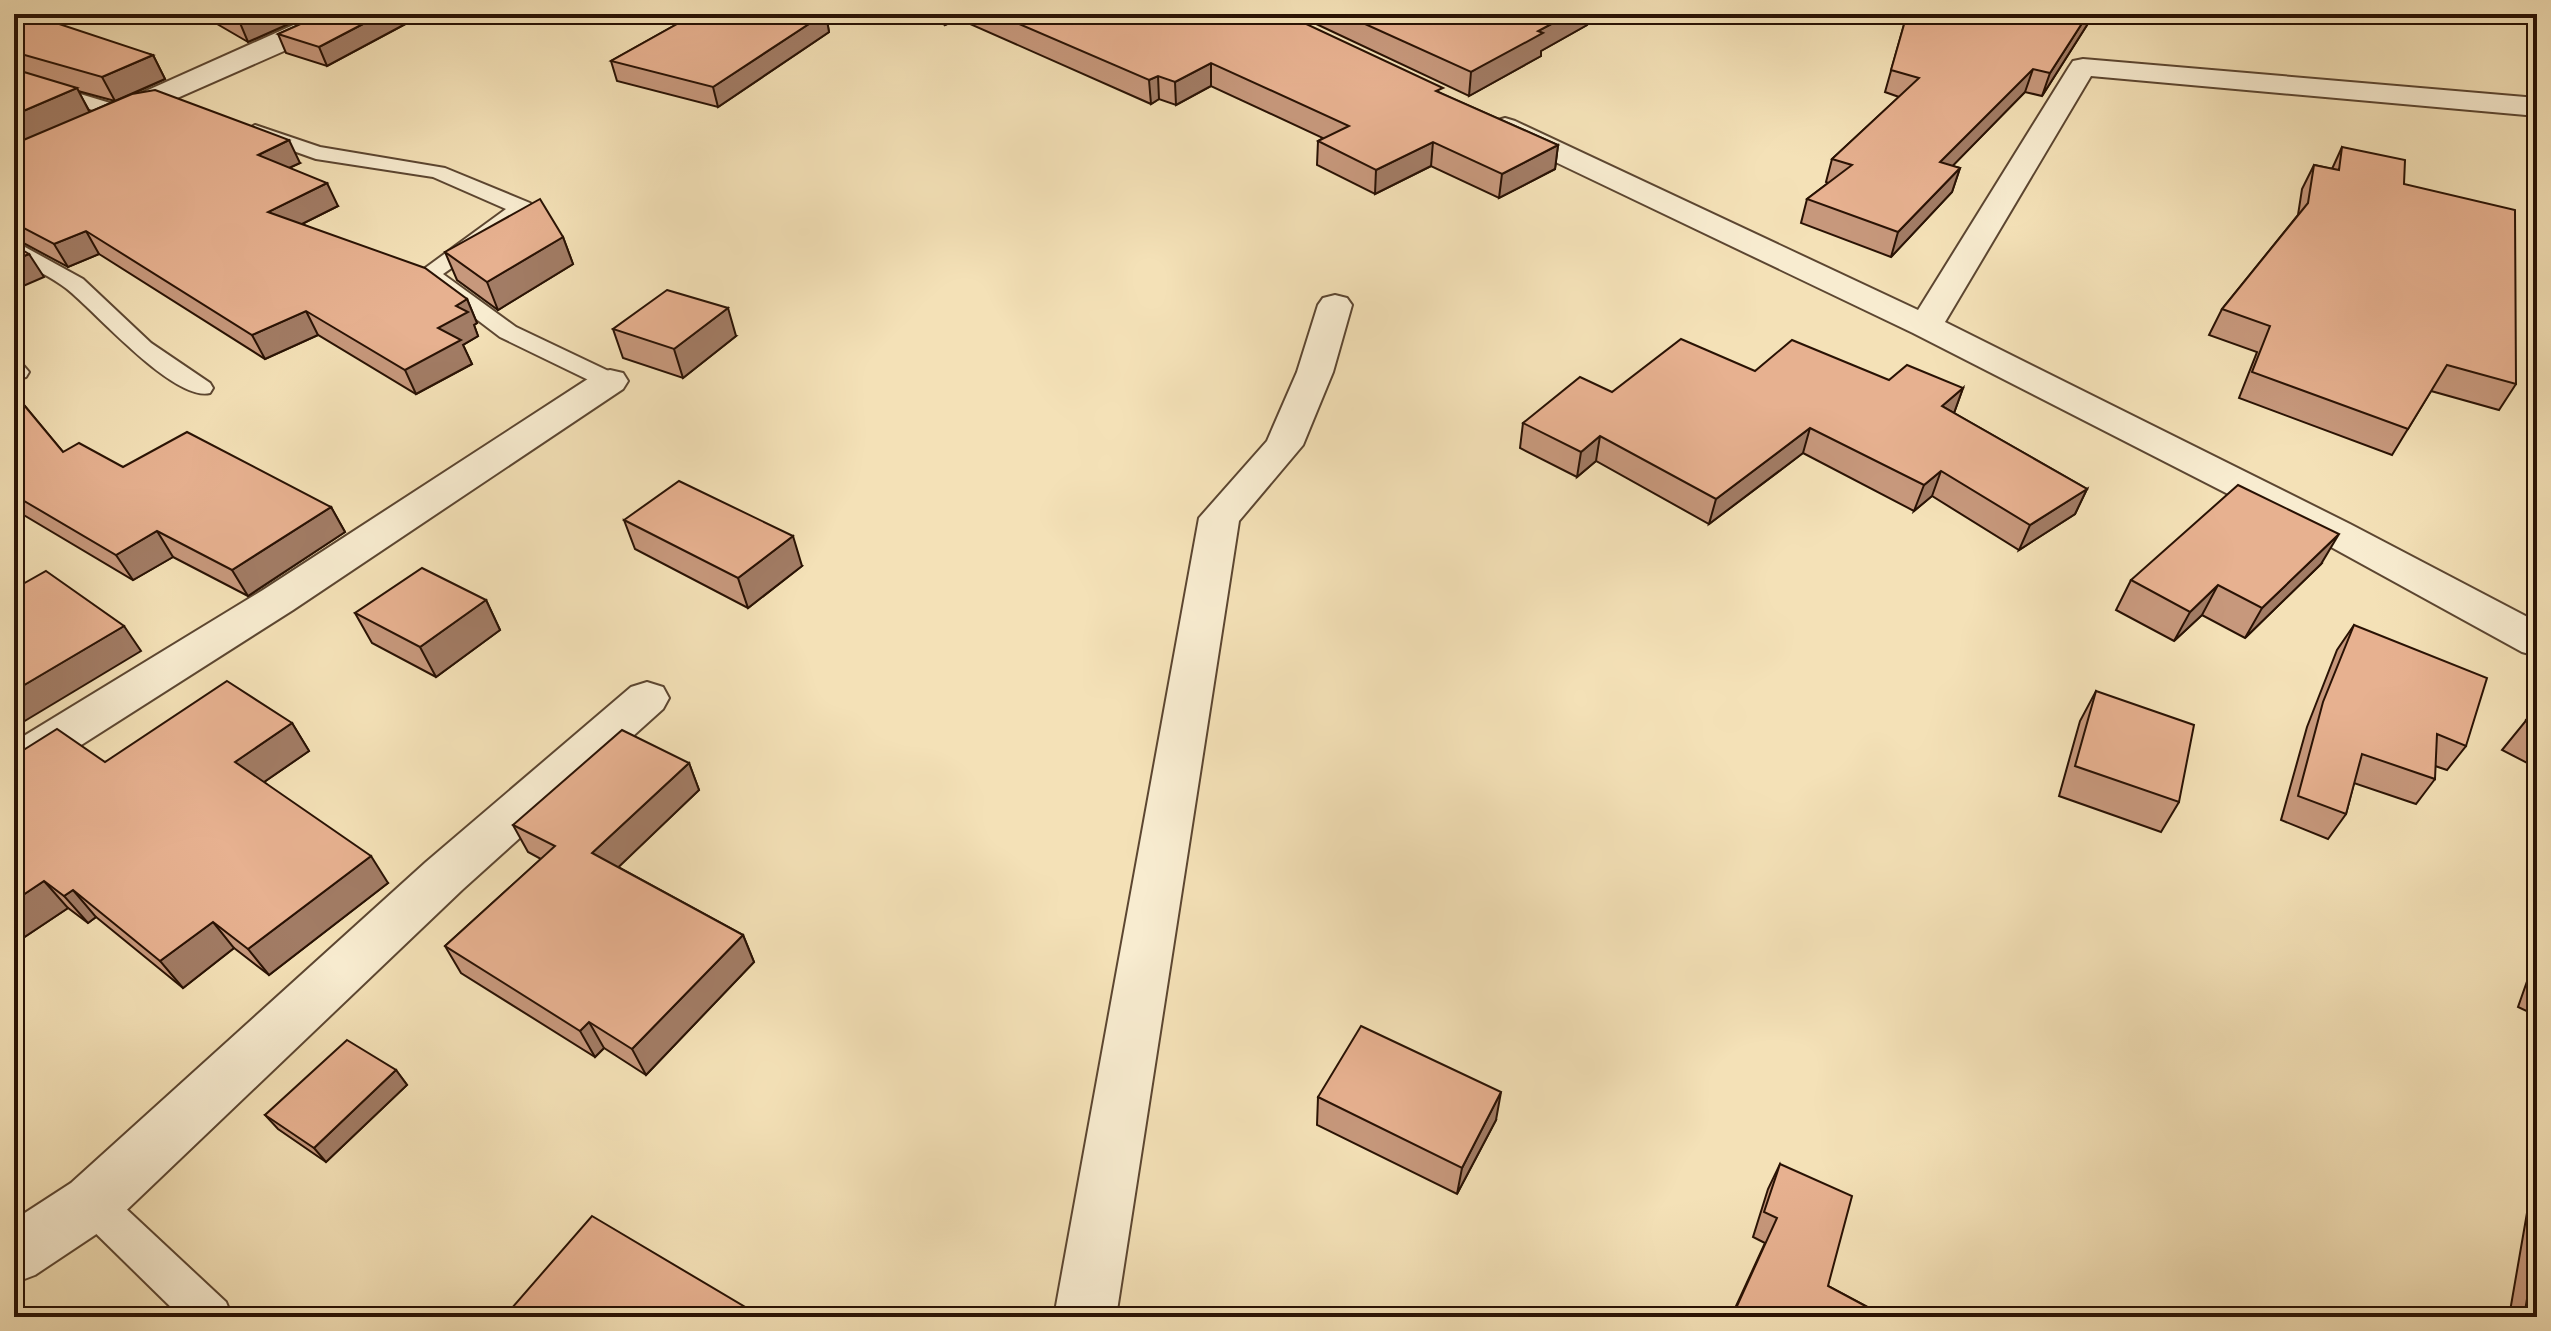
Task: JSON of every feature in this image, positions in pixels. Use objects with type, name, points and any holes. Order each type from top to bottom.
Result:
[{"type":"street","points":[[14,161],[318,26],[335,14]]},
{"type":"street","points":[[1925,326],[2083,67],[2537,107]]},
{"type":"street","points":[[1482,116],[1925,326],[2336,533],[2537,641]]},
{"type":"street","points":[[1085,1317],[1219,518],[1284,445],[1315,372],[1335,305]]},
{"type":"street","points":[[14,765],[278,600],[610,381]]},
{"type":"street","points":[[14,1254],[92,1203],[444,876],[647,698]]},
{"type":"lane","points":[[14,80],[119,112],[171,102],[185,107]]},
{"type":"lane","points":[[229,122],[316,153],[438,172],[522,208],[428,274],[508,332],[610,381]]},
{"type":"lane","points":[[14,248],[75,284],[143,348],[201,388]]},
{"type":"lane","points":[[92,1203],[211,1317]]},
{"type":"building","points":[[224,14],[260,14],[240,23]]},
{"type":"building","points":[[323,14],[382,14],[319,47],[278,34]]},
{"type":"building","points":[[695,14],[824,14],[713,87],[611,61]]},
{"type":"building","points":[[996,14],[1285,14],[1443,88],[1436,91],[1558,145],[1502,174],[1433,142],[1376,170],[1318,141],[1349,126],[1211,63],[1175,82],[1158,76],[1149,80]]},
{"type":"building","points":[[1343,14],[1570,14],[1538,31],[1543,33],[1471,72]]},
{"type":"building","points":[[1907,14],[2088,14],[2050,73],[2033,69],[1940,162],[1960,168],[1898,232],[1807,199],[1852,165],[1832,159],[1919,78],[1891,70]]},
{"type":"building","points":[[32,15],[153,55],[102,77],[14,52],[14,22]]},
{"type":"building","points":[[14,69],[77,88],[14,115]]},
{"type":"building","points":[[155,90],[289,140],[258,155],[327,183],[268,212],[425,268],[467,299],[456,306],[468,312],[438,328],[461,340],[405,370],[306,311],[252,335],[86,231],[54,244],[14,223],[14,144],[132,94]]},
{"type":"building","points":[[2342,147],[2405,160],[2404,184],[2515,210],[2516,384],[2447,365],[2408,429],[2252,372],[2270,326],[2222,309],[2308,203],[2314,165],[2339,170]]},
{"type":"building","points":[[540,199],[563,237],[487,282],[445,252]]},
{"type":"building","points":[[14,245],[29,254],[14,260]]},
{"type":"building","points":[[667,290],[728,308],[674,349],[613,329]]},
{"type":"building","points":[[1681,339],[1755,371],[1792,340],[1889,380],[1907,365],[1963,388],[1942,406],[2087,489],[2030,525],[1941,471],[1924,485],[1810,428],[1716,499],[1600,436],[1581,452],[1523,423],[1580,377],[1612,392]]},
{"type":"building","points":[[14,393],[63,452],[79,443],[123,467],[187,432],[331,507],[232,570],[157,531],[116,555],[14,495]]},
{"type":"building","points":[[679,481],[793,536],[738,578],[624,520]]},
{"type":"building","points":[[2238,485],[2339,534],[2262,608],[2218,585],[2190,612],[2131,580]]},
{"type":"building","points":[[422,568],[486,600],[420,647],[355,613]]},
{"type":"building","points":[[46,571],[124,626],[14,691],[14,589]]},
{"type":"building","points":[[2354,625],[2487,678],[2466,746],[2437,734],[2435,779],[2362,754],[2346,814],[2298,796],[2323,702]]},
{"type":"building","points":[[227,681],[292,723],[235,762],[371,856],[248,949],[213,922],[160,961],[73,890],[64,896],[44,881],[14,901],[14,756],[57,729],[105,762]]},
{"type":"building","points":[[2096,691],[2194,725],[2179,802],[2075,766]]},
{"type":"building","points":[[2537,707],[2537,725],[2526,720]]},
{"type":"building","points":[[622,730],[689,763],[592,853],[743,935],[632,1049],[589,1022],[580,1031],[445,946],[555,846],[513,825]]},
{"type":"building","points":[[1361,1026],[1501,1092],[1462,1168],[1318,1097]]},
{"type":"building","points":[[347,1040],[396,1070],[314,1148],[265,1115]]},
{"type":"building","points":[[1780,1164],[1852,1196],[1828,1286],[1886,1317],[1732,1317],[1777,1218],[1764,1212]]},
{"type":"building","points":[[592,1216],[762,1317],[504,1317]]},
{"type":"building","points":[[2537,1239],[2537,1317],[2524,1317]]}]
